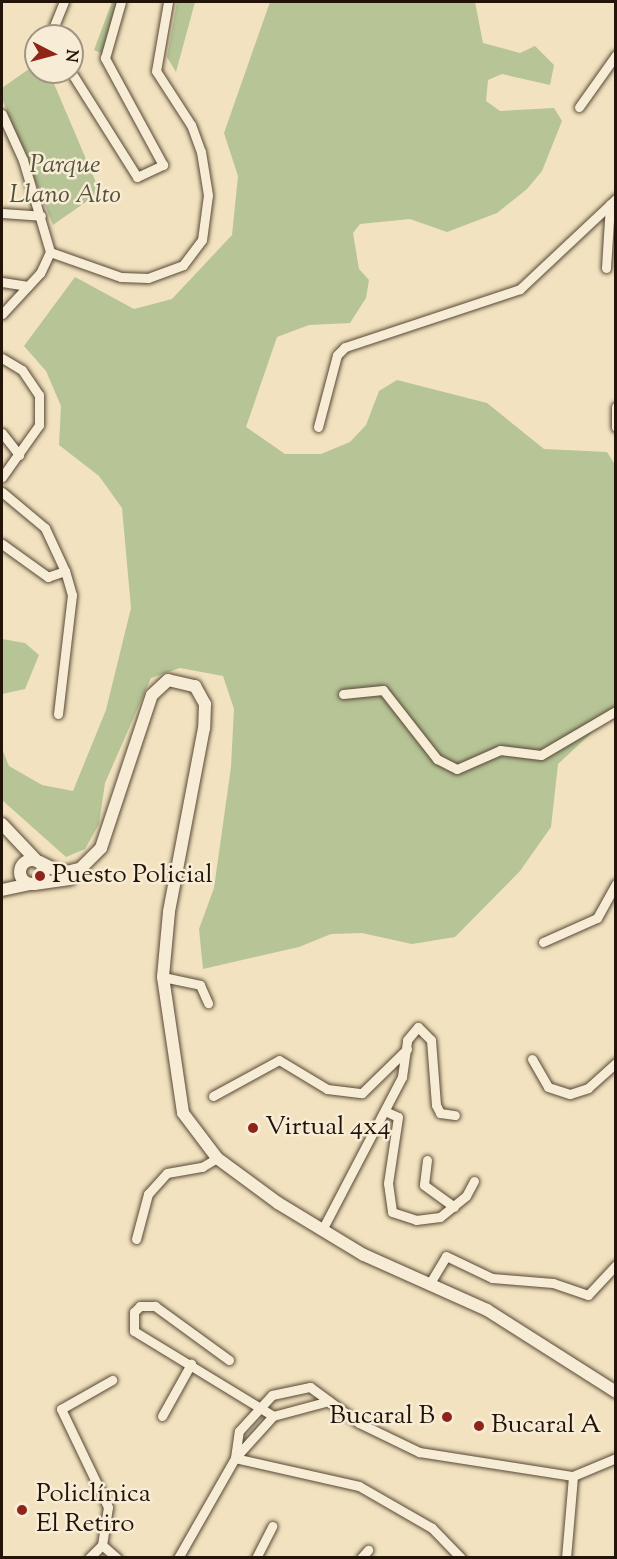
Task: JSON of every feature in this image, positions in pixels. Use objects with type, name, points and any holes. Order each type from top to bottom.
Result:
[{"type":"street","points":[[55,24],[64,2]]},
{"type":"street","points":[[79,84],[137,177],[163,165],[163,157],[105,58],[121,2]]},
{"type":"street","points":[[50,252],[121,277],[148,278],[183,265],[202,240],[206,171],[191,124],[156,71],[168,2]]},
{"type":"street","points":[[579,107],[615,55]]},
{"type":"street","points":[[2,114],[41,216],[50,252],[28,286],[2,315]]},
{"type":"street","points":[[606,268],[613,201]]},
{"type":"street","points":[[318,427],[338,355],[345,347],[520,289],[613,201]]},
{"type":"street","points":[[2,213],[41,216]]},
{"type":"street","points":[[2,282],[28,286]]},
{"type":"street","points":[[2,358],[22,370],[39,395],[39,425],[2,477]]},
{"type":"street","points":[[615,407],[615,427]]},
{"type":"street","points":[[2,433],[19,454]]},
{"type":"street","points":[[2,492],[45,528],[65,571],[72,596],[58,714]]},
{"type":"street","points":[[2,543],[48,577],[65,571]]},
{"type":"street","points":[[2,890],[32,884],[64,882],[84,868],[101,848],[114,820],[152,695],[168,680],[195,686],[206,704],[204,728],[170,912],[163,977],[183,1113],[217,1158],[322,1230],[487,1310],[615,1392]]},
{"type":"street","points":[[343,694],[383,690],[437,759],[457,769],[500,750],[541,755],[615,711]]},
{"type":"street","points":[[2,824],[38,861],[44,875],[32,884]]},
{"type":"street","points":[[21,842],[21,868],[32,884]]},
{"type":"street","points":[[2,884],[21,868],[38,861],[62,873],[84,868]]},
{"type":"street","points":[[543,942],[597,918],[615,884]]},
{"type":"street","points":[[163,977],[200,985],[208,1003]]},
{"type":"street","points":[[322,1230],[402,1077],[411,1031],[427,1029],[436,1105],[440,1113],[455,1115]]},
{"type":"street","points":[[213,1096],[284,1060],[327,1089],[362,1093],[407,1049]]},
{"type":"street","points":[[532,1059],[548,1087],[570,1094],[588,1088],[615,1062]]},
{"type":"street","points":[[385,1111],[398,1117],[388,1183],[392,1212],[429,1221],[454,1207],[474,1181]]},
{"type":"street","points":[[136,1239],[148,1194],[166,1173],[202,1167],[217,1158]]},
{"type":"street","points":[[427,1160],[424,1185],[454,1207]]},
{"type":"street","points":[[430,1283],[446,1256],[492,1278],[553,1283],[588,1295],[615,1265]]},
{"type":"street","points":[[229,1360],[184,1331],[165,1311],[140,1306],[131,1328],[273,1416]]},
{"type":"street","points":[[162,1416],[191,1364]]},
{"type":"street","points":[[89,1557],[102,1545],[108,1507],[61,1409],[112,1380]]},
{"type":"street","points":[[235,1458],[239,1431],[258,1405],[296,1386],[321,1391],[329,1401],[359,1423],[419,1452],[573,1476],[615,1458]]},
{"type":"street","points":[[178,1557],[235,1458],[273,1416],[329,1401]]},
{"type":"street","points":[[235,1458],[360,1486],[432,1528],[461,1557]]},
{"type":"street","points":[[566,1557],[573,1476]]},
{"type":"street","points":[[256,1557],[272,1526]]},
{"type":"street","points":[[102,1545],[117,1557]]},
{"type":"green space","points":[[112,2],[126,2],[107,56],[94,50]]},
{"type":"green space","points":[[177,2],[195,2],[176,72],[167,57]]},
{"type":"green space","points":[[270,2],[475,2],[483,43],[520,53],[535,46],[554,65],[550,85],[502,74],[488,80],[486,101],[500,111],[554,108],[562,121],[542,171],[527,189],[497,213],[447,232],[410,219],[360,224],[353,233],[359,269],[369,280],[366,298],[350,323],[309,325],[277,337],[246,427],[285,454],[321,454],[350,442],[366,425],[379,391],[397,380],[487,403],[544,449],[607,452],[616,466],[615,711],[558,764],[551,827],[520,871],[455,937],[412,944],[362,933],[331,934],[299,947],[203,969],[199,929],[214,888],[231,767],[234,709],[223,676],[180,668],[151,678],[105,783],[99,824],[85,849],[66,857],[2,800],[2,749],[9,766],[42,785],[73,791],[106,710],[131,608],[122,508],[99,476],[59,445],[61,406],[46,371],[24,346],[75,277],[134,309],[172,299],[232,235],[238,176],[224,133]]},
{"type":"green space","name":"Parque Llano Alto","points":[[24,72],[24,84],[54,84],[100,192],[53,225],[2,99],[2,88]]},
{"type":"green space","points":[[2,639],[25,643],[39,655],[25,689],[2,694]]},
{"type":"place","name":"Puesto Policial","points":[[40,876]]},
{"type":"place","name":"Virtual 4x4","points":[[253,1128]]},
{"type":"place","name":"Bucaral B","points":[[447,1417]]},
{"type":"place","name":"Bucaral A","points":[[479,1426]]},
{"type":"place","name":"Policlínica El Retiro","points":[[22,1510]]}]
